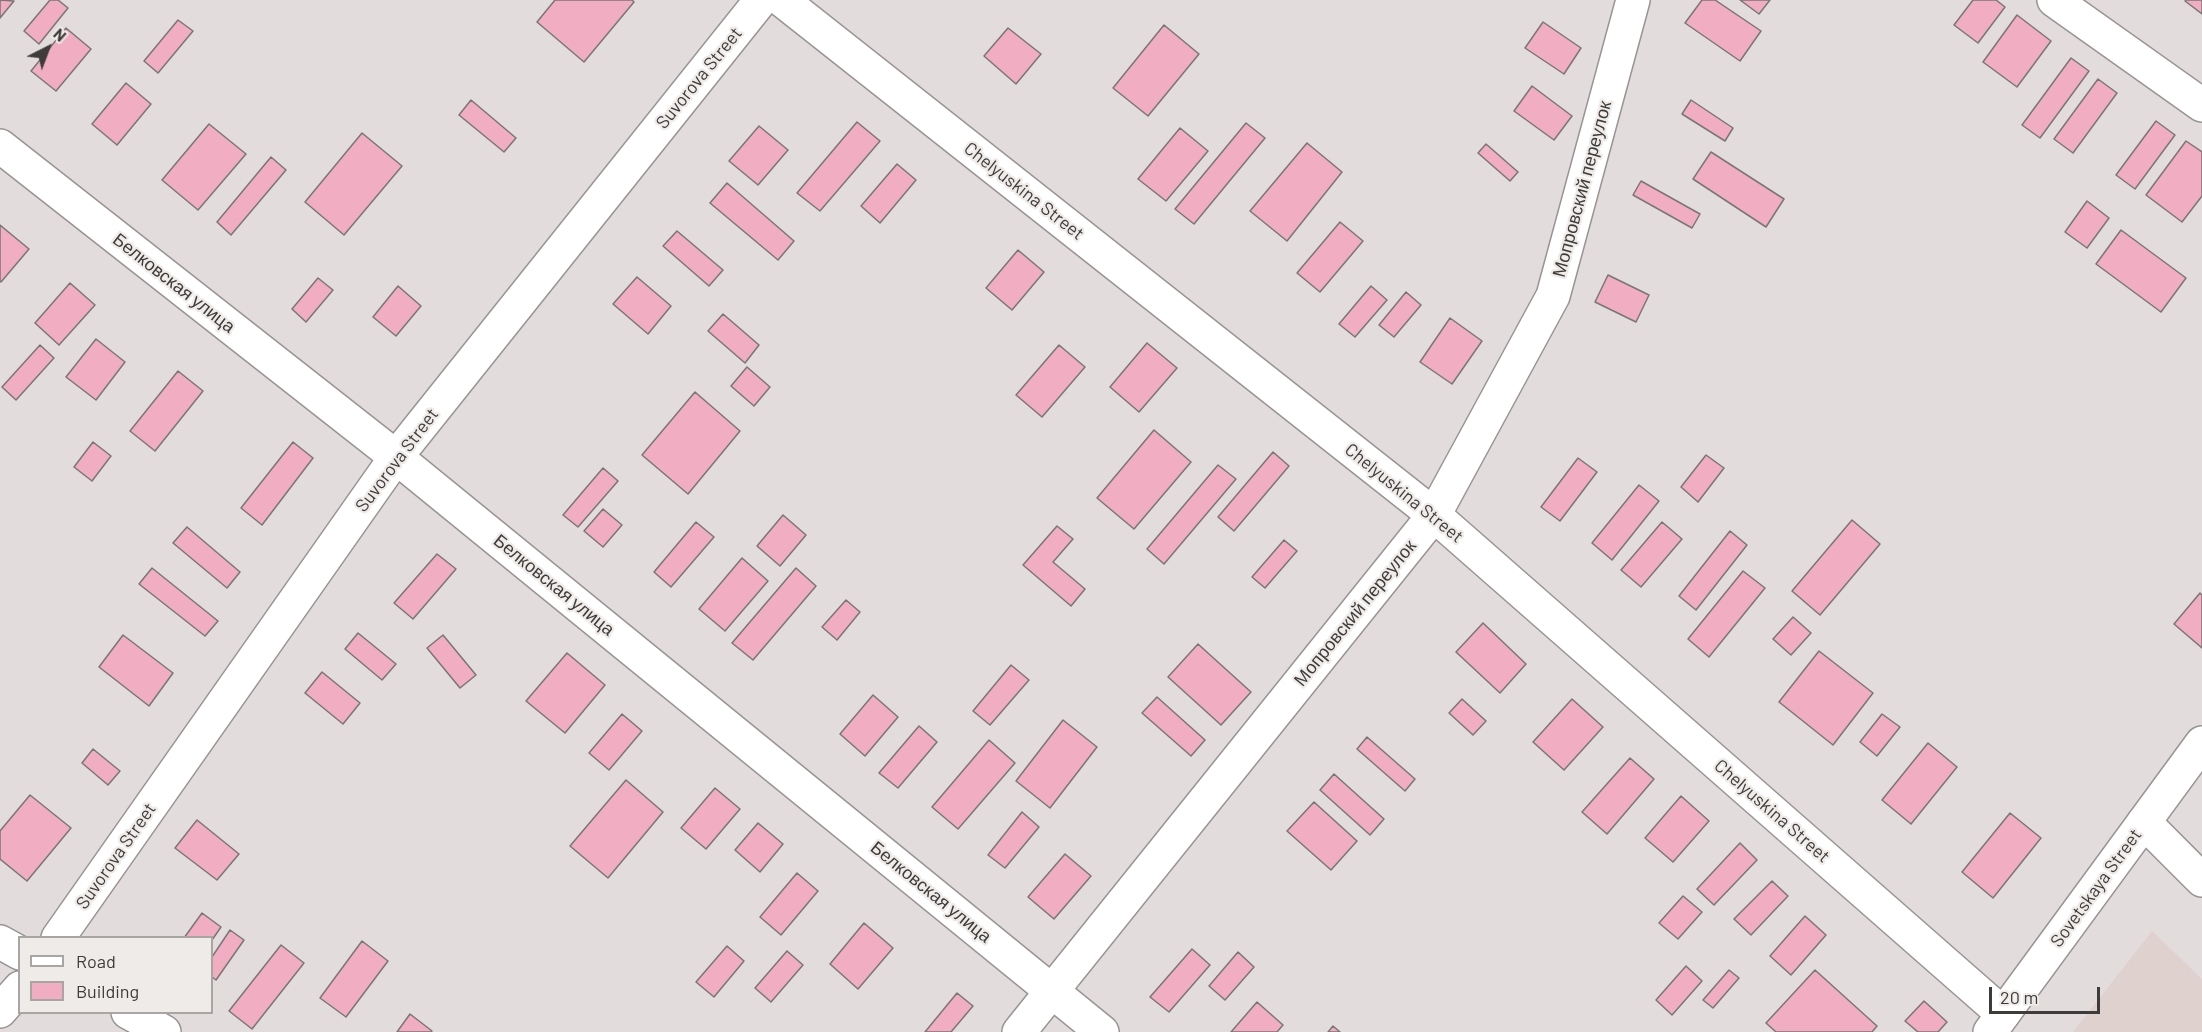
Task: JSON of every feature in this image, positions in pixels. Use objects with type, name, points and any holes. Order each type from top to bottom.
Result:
[{"type":"street","name":"Suvorova Street","points":[[59,936],[396,457],[761,0]]},
{"type":"street","name":"Chelyuskina Street","points":[[782,0],[1434,515],[1996,1023]]},
{"type":"street","name":"Мопровский переулок","points":[[1019,1032],[1434,515],[1553,296],[1633,0]]},
{"type":"street","points":[[2054,0],[2202,105]]},
{"type":"street","name":"Белковская улица","points":[[0,146],[396,457],[1102,1032]]},
{"type":"street","name":"Sovetskaya Street","points":[[1996,1023],[2202,743]]},
{"type":"street","points":[[2144,822],[2202,880]]},
{"type":"street","points":[[0,942],[18,952]]},
{"type":"street","points":[[0,1011],[18,990]]},
{"type":"street","points":[[132,1014],[164,1032]]},
{"type":"shaded area","points":[[2152,931],[2202,979],[2202,1032],[2073,1032]]},
{"type":"building","points":[[0,0],[14,1],[0,18]]},
{"type":"building","points":[[50,0],[58,0],[68,8],[39,44],[24,31]]},
{"type":"building","points":[[555,0],[632,0],[634,2],[584,62],[537,22]]},
{"type":"building","points":[[1702,0],[1715,0],[1761,31],[1740,61],[1685,23]]},
{"type":"building","points":[[1740,0],[1770,0],[1759,14]]},
{"type":"building","points":[[1973,0],[1996,0],[2005,7],[1978,43],[1954,25]]},
{"type":"building","points":[[2202,0],[2202,14],[2185,1]]},
{"type":"building","points":[[2017,15],[2051,41],[2017,87],[1983,62]]},
{"type":"building","points":[[178,20],[193,31],[158,73],[144,61]]},
{"type":"building","points":[[1543,22],[1581,48],[1564,74],[1525,48]]},
{"type":"building","points":[[1164,25],[1199,54],[1148,116],[1113,88]]},
{"type":"building","points":[[66,28],[91,49],[56,91],[31,71]]},
{"type":"building","points":[[1008,28],[1041,54],[1016,84],[984,56]]},
{"type":"building","points":[[2071,58],[2089,71],[2040,138],[2022,125]]},
{"type":"building","points":[[2098,79],[2117,93],[2073,153],[2054,139]]},
{"type":"building","points":[[126,83],[151,104],[117,145],[92,124]]},
{"type":"building","points":[[1532,86],[1572,116],[1554,140],[1514,111]]},
{"type":"building","points":[[471,100],[516,138],[504,152],[459,115]]},
{"type":"building","points":[[1691,100],[1733,128],[1725,141],[1682,114]]},
{"type":"building","points":[[2156,121],[2175,135],[2135,189],[2116,175]]},
{"type":"building","points":[[857,122],[880,141],[820,211],[797,193]]},
{"type":"building","points":[[1246,123],[1265,138],[1194,224],[1175,209]]},
{"type":"building","points":[[209,124],[246,154],[198,210],[162,180]]},
{"type":"building","points":[[759,126],[788,150],[758,185],[729,161]]},
{"type":"building","points":[[1180,128],[1208,151],[1166,201],[1138,179]]},
{"type":"building","points":[[362,133],[402,166],[344,235],[305,202]]},
{"type":"building","points":[[2186,141],[2202,152],[2202,196],[2182,222],[2146,195]]},
{"type":"building","points":[[1307,143],[1342,172],[1287,241],[1250,211]]},
{"type":"building","points":[[1486,144],[1518,172],[1510,181],[1478,153]]},
{"type":"building","points":[[1711,152],[1784,199],[1766,227],[1693,179]]},
{"type":"building","points":[[271,157],[286,170],[231,235],[217,222]]},
{"type":"building","points":[[897,164],[916,180],[880,223],[861,206]]},
{"type":"building","points":[[1641,181],[1700,214],[1692,228],[1633,195]]},
{"type":"building","points":[[727,183],[794,241],[778,260],[710,203]]},
{"type":"building","points":[[2087,201],[2109,218],[2087,248],[2065,232]]},
{"type":"building","points":[[1340,222],[1363,241],[1320,292],[1297,273]]},
{"type":"building","points":[[0,225],[29,249],[1,282],[0,281]]},
{"type":"building","points":[[2121,230],[2186,278],[2161,312],[2096,264]]},
{"type":"building","points":[[677,231],[723,270],[709,286],[663,246]]},
{"type":"building","points":[[1018,250],[1044,272],[1012,310],[986,288]]},
{"type":"building","points":[[1608,275],[1649,295],[1636,322],[1595,302]]},
{"type":"building","points":[[637,277],[671,306],[648,334],[613,304]]},
{"type":"building","points":[[318,278],[333,290],[306,322],[292,309]]},
{"type":"building","points":[[70,283],[95,305],[59,345],[35,323]]},
{"type":"building","points":[[398,286],[421,306],[396,336],[373,317]]},
{"type":"building","points":[[1371,286],[1387,300],[1355,337],[1339,324]]},
{"type":"building","points":[[1406,292],[1421,305],[1394,337],[1379,325]]},
{"type":"building","points":[[723,314],[759,345],[745,363],[708,331]]},
{"type":"building","points":[[1450,318],[1482,341],[1452,384],[1420,362]]},
{"type":"building","points":[[96,339],[125,362],[96,400],[66,377]]},
{"type":"building","points":[[1147,343],[1177,368],[1139,412],[1110,387]]},
{"type":"building","points":[[40,345],[54,358],[16,400],[2,387]]},
{"type":"building","points":[[1059,345],[1085,367],[1042,417],[1016,395]]},
{"type":"building","points":[[747,367],[770,387],[754,406],[731,386]]},
{"type":"building","points":[[178,371],[203,391],[155,451],[130,431]]},
{"type":"building","points":[[695,392],[740,431],[688,494],[642,455]]},
{"type":"building","points":[[1154,430],[1191,462],[1134,529],[1097,498]]},
{"type":"building","points":[[93,442],[111,456],[92,481],[74,467]]},
{"type":"building","points":[[293,442],[313,458],[262,525],[241,508]]},
{"type":"building","points":[[1273,452],[1289,466],[1234,531],[1218,517]]},
{"type":"building","points":[[1706,455],[1724,468],[1698,502],[1681,487]]},
{"type":"building","points":[[1578,458],[1597,472],[1560,521],[1541,507]]},
{"type":"building","points":[[1218,465],[1236,479],[1164,564],[1147,549]]},
{"type":"building","points":[[603,468],[618,481],[578,527],[563,515]]},
{"type":"building","points":[[1639,485],[1659,501],[1612,560],[1592,543]]},
{"type":"building","points":[[603,509],[622,525],[603,547],[584,531]]},
{"type":"building","points":[[783,515],[806,535],[780,566],[757,546]]},
{"type":"building","points":[[1852,520],[1880,544],[1820,615],[1792,591]]},
{"type":"building","points":[[696,522],[714,537],[671,587],[654,572]]},
{"type":"building","points":[[1662,522],[1682,539],[1641,587],[1621,570]]},
{"type":"building","points":[[1057,526],[1073,539],[1053,562],[1085,589],[1071,606],[1023,565]]},
{"type":"building","points":[[187,527],[240,572],[227,588],[173,543]]},
{"type":"building","points":[[1730,531],[1747,545],[1696,610],[1679,596]]},
{"type":"building","points":[[1284,540],[1297,551],[1265,588],[1252,577]]},
{"type":"building","points":[[437,554],[456,569],[413,619],[394,603]]},
{"type":"building","points":[[742,558],[768,581],[725,631],[699,609]]},
{"type":"building","points":[[152,568],[218,621],[205,636],[139,584]]},
{"type":"building","points":[[796,568],[816,586],[753,660],[732,643]]},
{"type":"building","points":[[1743,571],[1765,588],[1709,657],[1688,639]]},
{"type":"building","points":[[2200,593],[2202,595],[2202,648],[2174,624]]},
{"type":"building","points":[[846,600],[860,612],[837,640],[822,627]]},
{"type":"building","points":[[1793,617],[1811,633],[1791,655],[1773,639]]},
{"type":"building","points":[[1483,623],[1526,664],[1500,693],[1456,652]]},
{"type":"building","points":[[358,633],[396,664],[382,680],[345,649]]},
{"type":"building","points":[[123,635],[173,673],[149,706],[99,667]]},
{"type":"building","points":[[443,635],[476,675],[460,688],[427,648]]},
{"type":"building","points":[[1198,644],[1251,692],[1221,725],[1168,677]]},
{"type":"building","points":[[1819,651],[1873,693],[1833,745],[1779,702]]},
{"type":"building","points":[[567,653],[605,685],[565,733],[526,701]]},
{"type":"building","points":[[1011,665],[1029,680],[990,725],[973,711]]},
{"type":"building","points":[[322,672],[360,703],[343,724],[305,693]]},
{"type":"building","points":[[873,695],[898,717],[865,756],[840,734]]},
{"type":"building","points":[[1157,697],[1205,740],[1191,756],[1142,713]]},
{"type":"building","points":[[1462,699],[1486,721],[1473,735],[1449,713]]},
{"type":"building","points":[[1572,699],[1603,727],[1564,770],[1533,742]]},
{"type":"building","points":[[622,714],[642,731],[609,770],[589,753]]},
{"type":"building","points":[[1882,714],[1900,727],[1877,756],[1860,742]]},
{"type":"building","points":[[1063,720],[1097,747],[1050,808],[1016,781]]},
{"type":"building","points":[[919,726],[937,742],[898,788],[879,773]]},
{"type":"building","points":[[1367,737],[1415,779],[1405,791],[1357,749]]},
{"type":"building","points":[[989,740],[1015,763],[958,829],[932,807]]},
{"type":"building","points":[[1928,743],[1957,767],[1911,824],[1882,800]]},
{"type":"building","points":[[93,749],[120,771],[108,785],[82,763]]},
{"type":"building","points":[[1630,758],[1654,779],[1607,834],[1582,812]]},
{"type":"building","points":[[1334,774],[1384,819],[1370,835],[1320,790]]},
{"type":"building","points":[[626,780],[663,812],[608,878],[570,846]]},
{"type":"building","points":[[715,788],[740,809],[706,849],[681,828]]},
{"type":"building","points":[[30,795],[71,828],[27,881],[0,859],[0,831]]},
{"type":"building","points":[[1681,796],[1709,821],[1673,862],[1645,838]]},
{"type":"building","points":[[1314,802],[1357,841],[1331,870],[1287,831]]},
{"type":"building","points":[[1022,812],[1039,827],[1005,868],[988,855]]},
{"type":"building","points":[[2010,813],[2041,838],[1993,898],[1962,872]]},
{"type":"building","points":[[197,820],[239,854],[217,880],[175,848]]},
{"type":"building","points":[[758,823],[783,844],[760,872],[735,850]]},
{"type":"building","points":[[1740,843],[1757,860],[1714,905],[1697,889]]},
{"type":"building","points":[[1065,854],[1091,876],[1054,919],[1028,897]]},
{"type":"building","points":[[797,873],[818,891],[781,935],[760,917]]},
{"type":"building","points":[[1772,881],[1788,896],[1751,935],[1734,919]]},
{"type":"building","points":[[1683,896],[1702,912],[1678,939],[1659,923]]},
{"type":"building","points":[[202,913],[221,927],[213,939],[213,936],[185,936]]},
{"type":"building","points":[[1805,916],[1826,935],[1791,975],[1770,956]]},
{"type":"building","points":[[864,923],[893,948],[858,989],[830,964]]},
{"type":"building","points":[[230,930],[244,940],[216,980],[213,978],[213,956]]},
{"type":"building","points":[[362,941],[388,961],[346,1017],[320,998]]},
{"type":"building","points":[[281,945],[304,963],[252,1029],[229,1011]]},
{"type":"building","points":[[727,946],[744,961],[714,997],[696,982]]},
{"type":"building","points":[[1192,949],[1210,965],[1169,1012],[1150,997]]},
{"type":"building","points":[[787,951],[803,965],[771,1002],[755,988]]},
{"type":"building","points":[[1238,952],[1254,967],[1225,1000],[1209,986]]},
{"type":"building","points":[[1686,966],[1702,981],[1672,1015],[1656,1000]]},
{"type":"building","points":[[1729,970],[1739,978],[1713,1008],[1703,1000]]},
{"type":"building","points":[[1815,970],[1877,1026],[1872,1032],[1776,1032],[1766,1023]]},
{"type":"building","points":[[957,993],[973,1006],[951,1032],[925,1032]]},
{"type":"building","points":[[1924,1001],[1947,1022],[1938,1032],[1918,1032],[1905,1021]]},
{"type":"building","points":[[1257,1002],[1283,1025],[1277,1032],[1231,1032]]},
{"type":"building","points":[[410,1014],[432,1031],[397,1032]]},
{"type":"building","points":[[1333,1026],[1340,1032],[1328,1032]]}]
